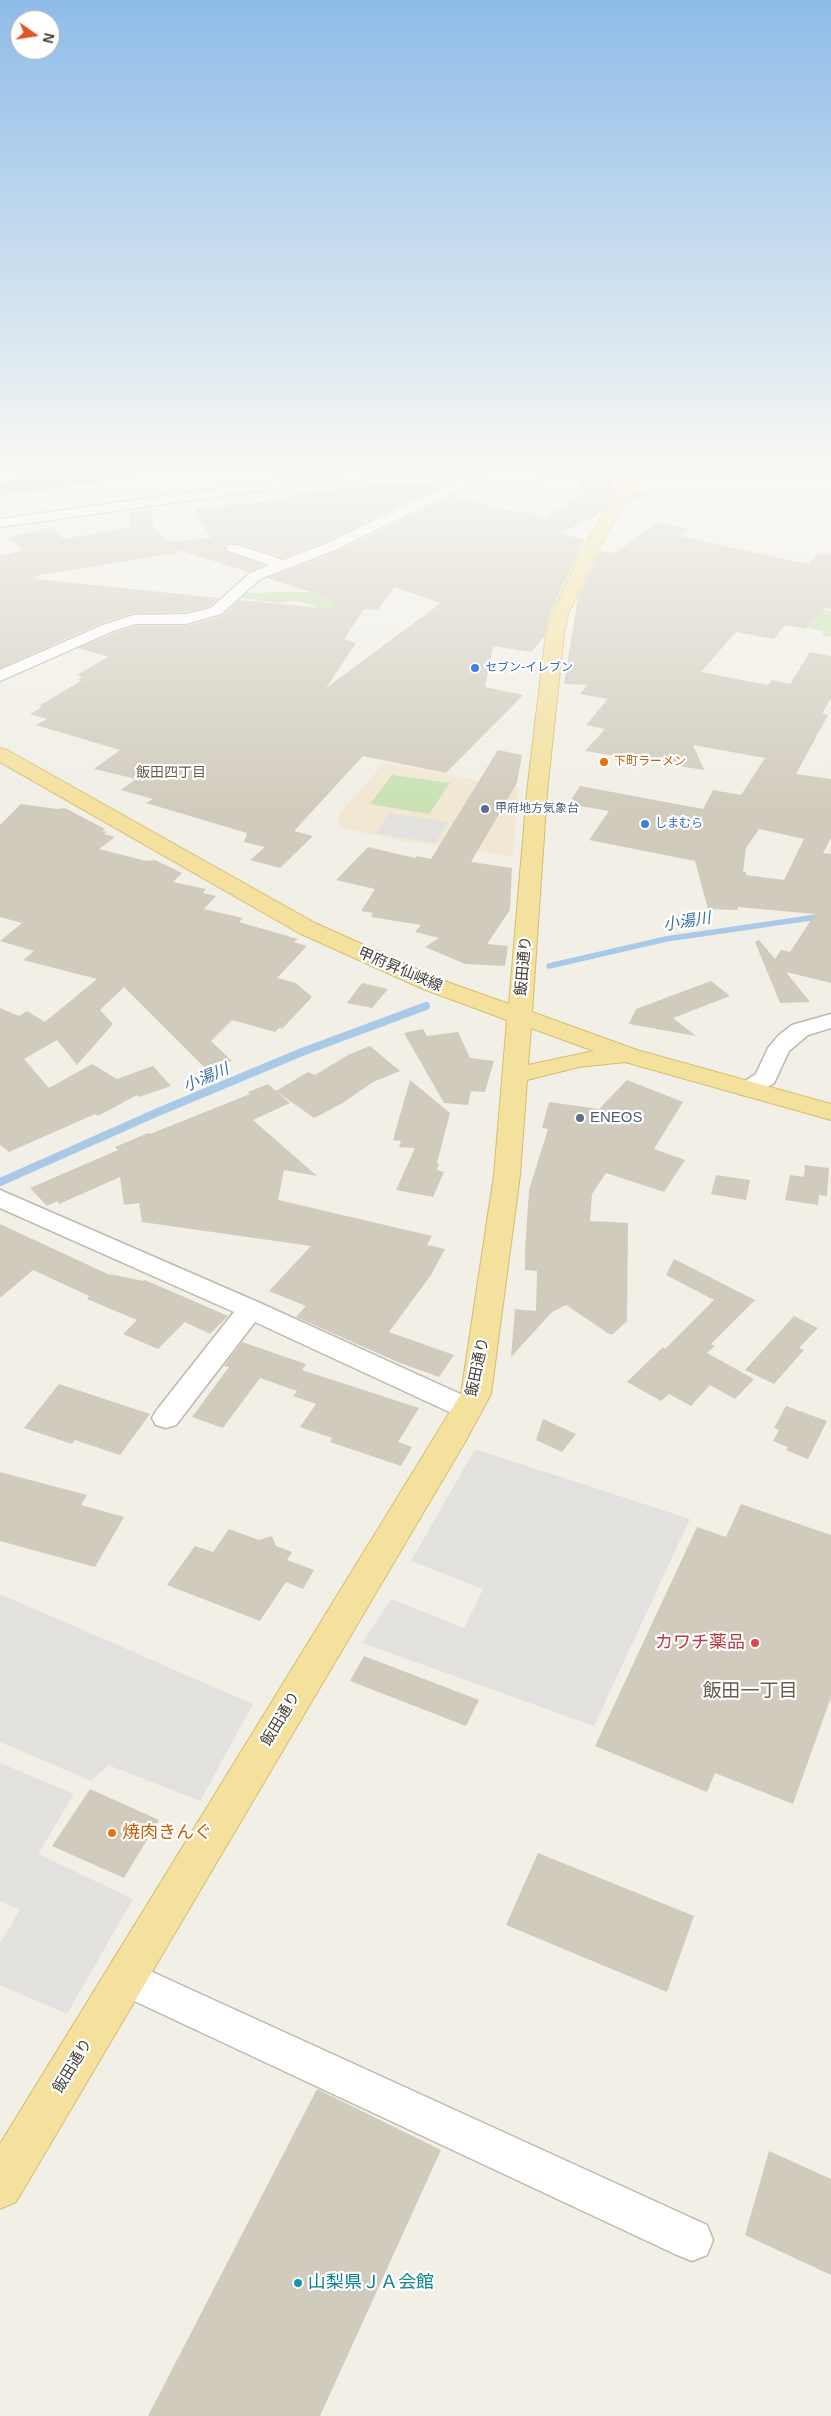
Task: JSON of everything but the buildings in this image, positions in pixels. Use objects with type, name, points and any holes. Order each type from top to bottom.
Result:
[{"type":"main road","name":"飯田通り","points":[[0,2186],[476,1394],[507,1175],[537,792],[555,633],[560,614],[574,584]]},
{"type":"main road","name":"甲府昇仙峡線","points":[[0,738],[328,920],[521,1010],[628,1055],[757,1084],[831,1096]]},
{"type":"main road","name":"甲府昇仙峡線","points":[[0,754],[307,928],[430,984],[636,1041],[831,1112]]},
{"type":"main road","points":[[514,1076],[579,1060],[628,1055]]},
{"type":"street","points":[[0,676],[100,631],[134,620],[150,618],[186,619],[216,611],[246,584]]},
{"type":"street","points":[[757,1084],[779,1048],[787,1040],[800,1030],[831,1021]]},
{"type":"street","points":[[0,1198],[251,1309],[468,1410]]},
{"type":"street","points":[[166,1418],[251,1309]]},
{"type":"street","points":[[126,1978],[692,2240]]},
{"type":"shaded area","points":[[384,763],[518,788],[513,856],[398,840],[338,827],[340,813]]},
{"type":"shaded area","points":[[389,813],[449,822],[435,843],[376,833]]},
{"type":"shaded area","points":[[475,1449],[690,1519],[594,1726],[362,1643],[391,1599],[464,1628],[483,1589],[411,1561]]},
{"type":"shaded area","points":[[0,1594],[253,1704],[200,1801],[108,1765],[91,1781],[0,1742]]},
{"type":"shaded area","points":[[0,1763],[74,1794],[38,1854],[133,1899],[67,2014],[0,1985],[0,1943],[20,1910],[0,1901]]},
{"type":"green space","points":[[288,592],[354,594],[325,611],[313,605],[294,601],[277,603],[242,598],[241,595]]},
{"type":"green space","points":[[785,603],[831,611],[831,637],[822,636],[824,631],[808,628],[815,619]]},
{"type":"green space","points":[[392,775],[450,783],[429,814],[370,804]]},
{"type":"waterway","name":"小湯川","points":[[549,966],[666,939],[831,915]]},
{"type":"waterway","name":"小湯川","points":[[0,1182],[158,1112],[302,1052],[426,1006]]},
{"type":"place","name":"セブン-イレブン","points":[[475,668]]},
{"type":"place","name":"下町ラーメン","points":[[604,762]]},
{"type":"place","name":"甲府地方気象台","points":[[485,809]]},
{"type":"place","name":"しまむら","points":[[645,824]]},
{"type":"place","name":"ENEOS","points":[[580,1118]]},
{"type":"place","name":"カワチ薬品","points":[[755,1643]]},
{"type":"place","name":"焼肉きんぐ","points":[[112,1833]]},
{"type":"place","name":"山梨県ＪＡ会館","points":[[298,2283]]},
{"type":"district","name":"飯田四丁目","points":[[171,773]]},
{"type":"district","name":"飯田一丁目","points":[[750,1692]]}]
